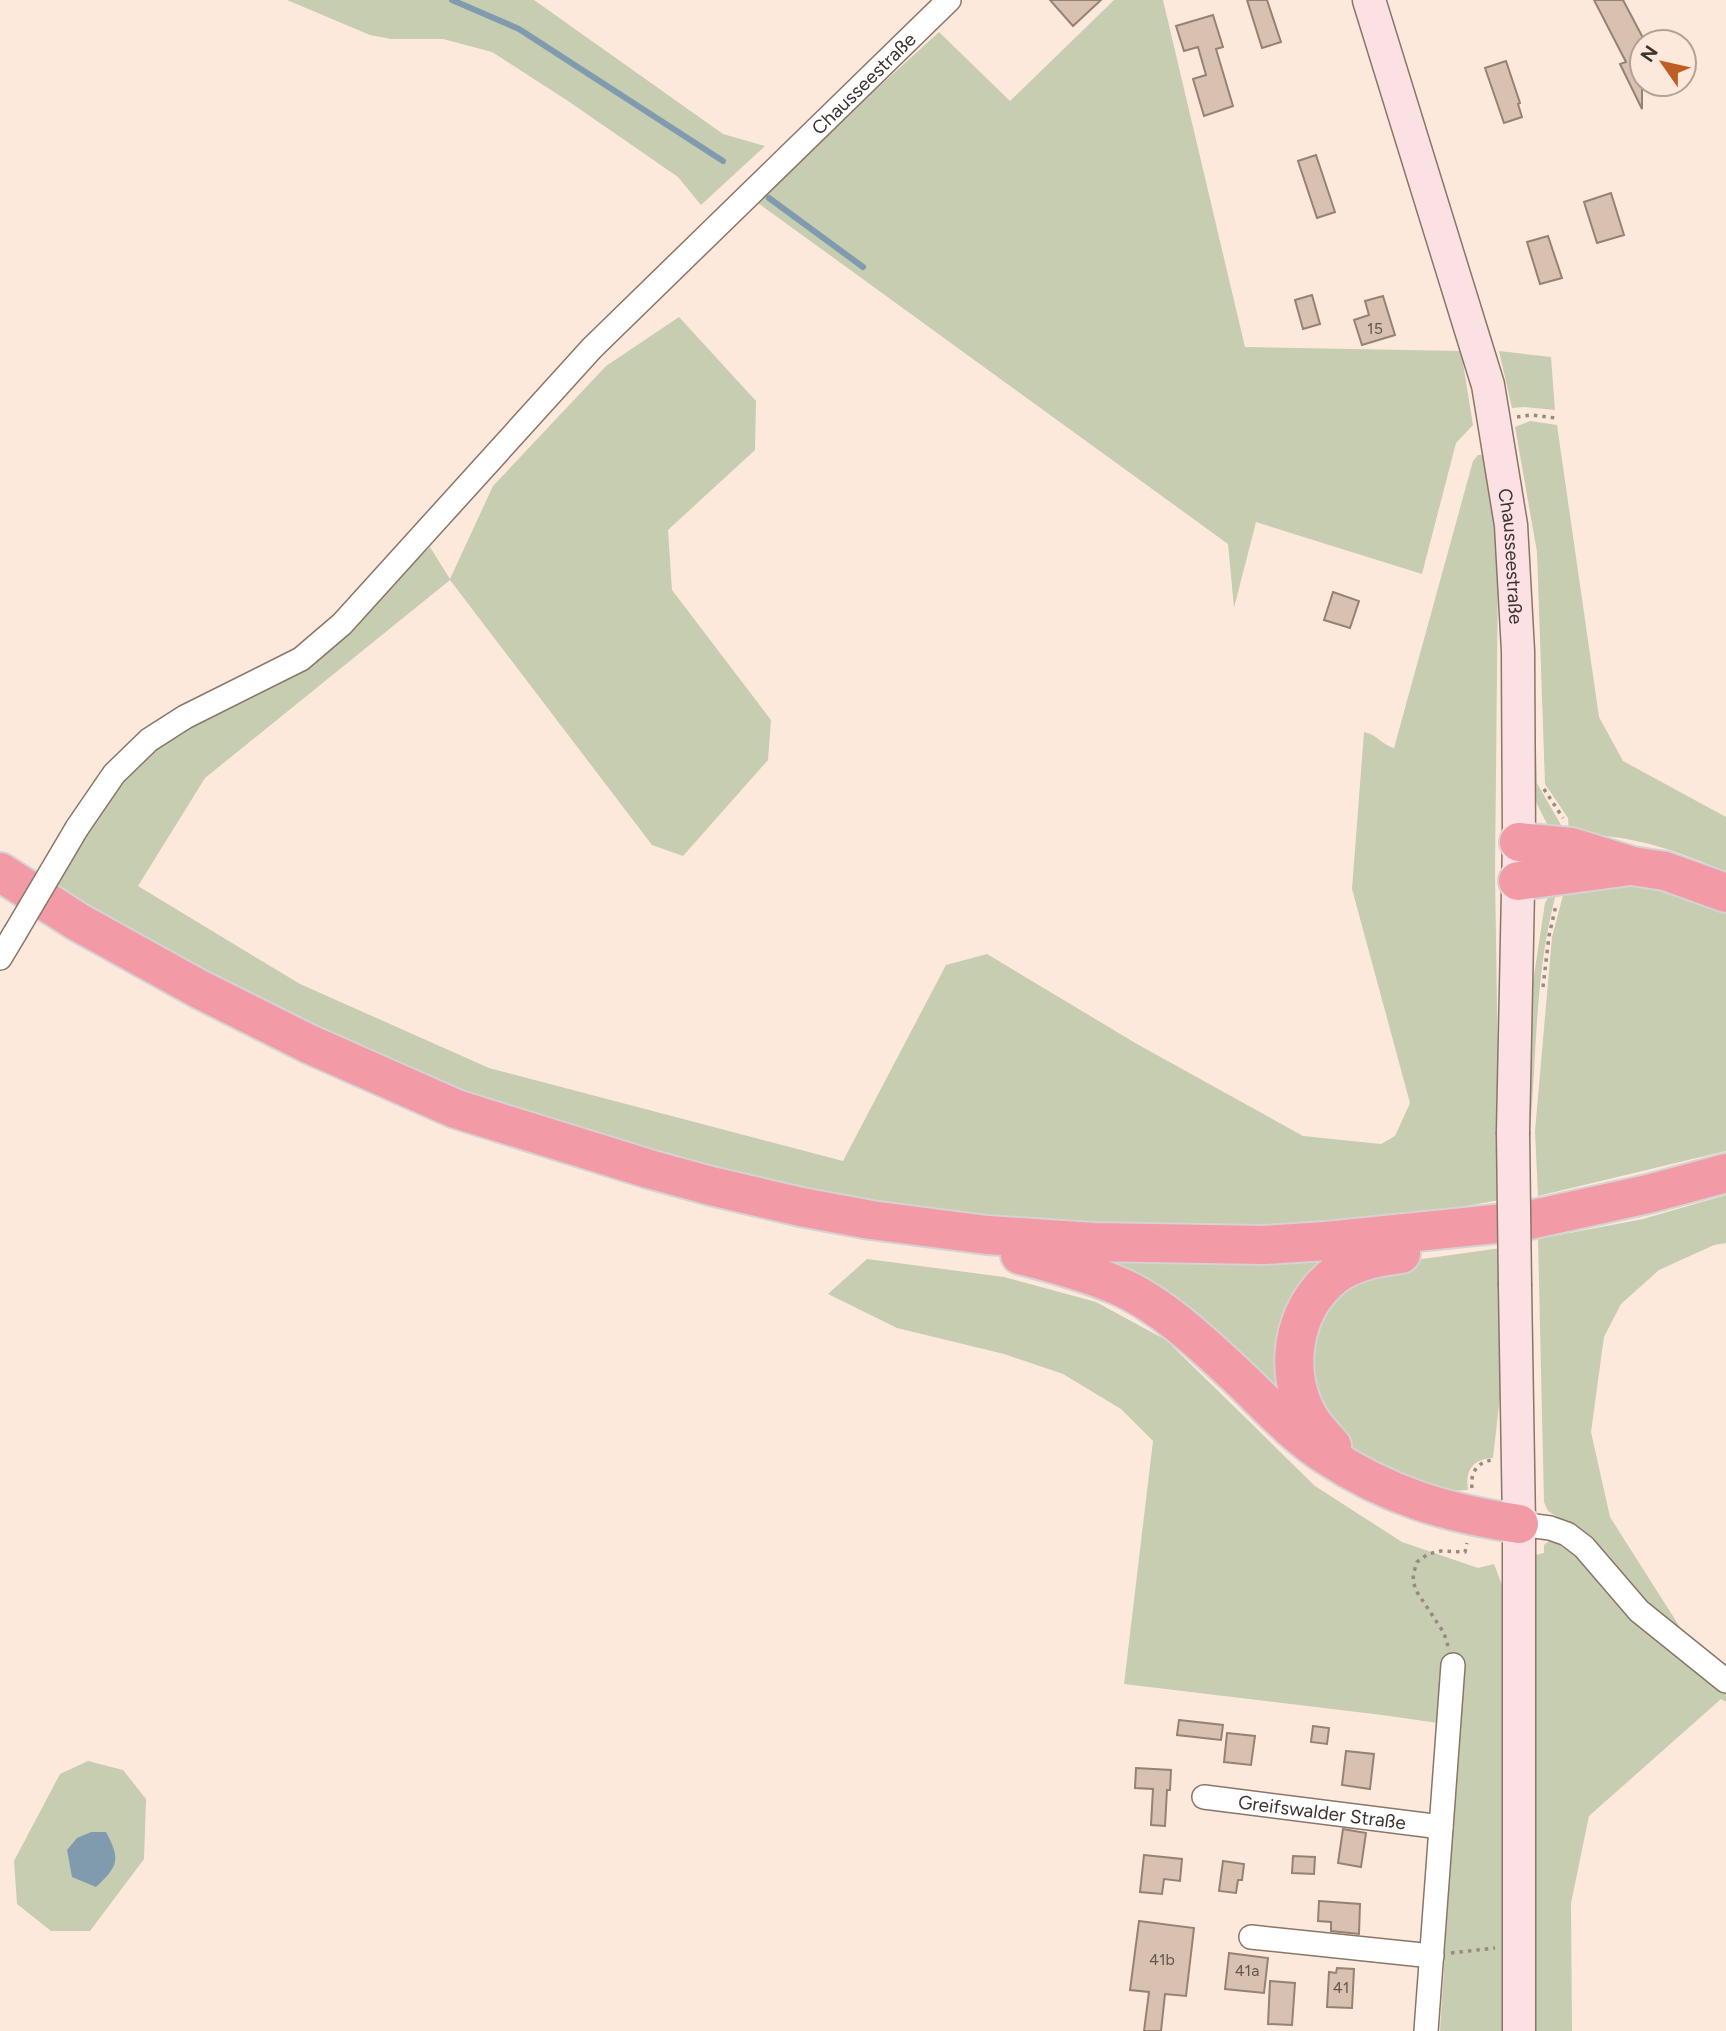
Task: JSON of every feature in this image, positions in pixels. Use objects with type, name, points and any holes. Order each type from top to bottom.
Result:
[{"type":"highway","points":[[1518,842],[1571,847],[1632,866],[1665,871],[1726,892]]},
{"type":"highway","points":[[1518,881],[1632,866]]},
{"type":"highway","points":[[0,872],[78,922],[199,989],[309,1044],[456,1109],[710,1186],[871,1220],[1064,1266],[1118,1286],[1158,1310],[1199,1343],[1290,1427],[1324,1454],[1408,1499],[1474,1517],[1519,1524]]},
{"type":"highway","points":[[1648,1194],[1695,1166],[1726,1157]]},
{"type":"highway","points":[[871,1220],[987,1235],[1093,1242],[1264,1245],[1525,1221],[1648,1194],[1726,1173]]},
{"type":"highway","points":[[1363,1477],[1335,1450],[1311,1420],[1296,1384],[1293,1358],[1297,1331],[1314,1296],[1335,1275],[1352,1265],[1383,1256],[1444,1249],[1499,1224]]},
{"type":"main road","name":"Chausseestraße","points":[[1369,0],[1488,386],[1510,526],[1517,637],[1518,881],[1514,1132],[1519,1524],[1519,2031]]},
{"type":"street","name":"Chausseestraße","points":[[0,958],[77,828],[114,774],[149,740],[185,717],[301,659],[342,624],[592,348],[949,0]]},
{"type":"street","points":[[1519,1524],[1550,1528],[1567,1534],[1584,1547],[1639,1611],[1726,1681]]},
{"type":"street","points":[[1426,2031],[1453,1665]]},
{"type":"street","name":"Greifswalder Straße","points":[[1204,1797],[1441,1827]]},
{"type":"street","points":[[1251,1937],[1432,1956]]},
{"type":"path","points":[[1495,422],[1531,415],[1556,418]]},
{"type":"path","points":[[1453,1665],[1444,1633],[1415,1589],[1413,1575],[1417,1562],[1428,1554],[1441,1550],[1465,1552],[1474,1517],[1471,1481],[1478,1465],[1483,1461],[1517,1459]]},
{"type":"path","points":[[1432,1956],[1519,1945]]},
{"type":"green space","points":[[287,0],[534,0],[723,134],[765,146],[701,205],[678,177],[492,52],[443,39],[391,39],[370,35]]},
{"type":"green space","points":[[1114,0],[1163,0],[1245,347],[1461,351],[1473,425],[1456,443],[1422,574],[1256,522],[1234,608],[1228,544],[758,203],[785,172],[939,32],[1010,101]]},
{"type":"green space","points":[[679,317],[756,401],[755,450],[668,530],[672,590],[771,720],[768,760],[683,856],[652,845],[450,580],[205,778],[138,886],[300,984],[489,1068],[843,1161],[946,965],[987,954],[1137,1044],[1303,1136],[1381,1144],[1395,1136],[1410,1103],[1352,889],[1364,732],[1394,748],[1473,461],[1478,455],[1485,455],[1492,462],[1498,571],[1495,873],[1500,1200],[1421,1214],[1383,1226],[1152,1234],[844,1204],[490,1109],[304,1028],[49,891],[103,800],[152,747],[251,693],[399,577],[430,547],[450,579],[493,486],[606,366]]},
{"type":"green space","points":[[1499,351],[1551,357],[1555,410],[1512,408]]},
{"type":"green space","points":[[1530,421],[1557,425],[1599,717],[1623,761],[1726,817],[1726,872],[1650,844],[1610,836],[1569,835],[1568,818],[1545,784],[1537,552],[1515,427]]},
{"type":"green space","points":[[1510,430],[1530,552],[1537,783],[1561,825],[1560,832],[1547,824],[1534,798]]},
{"type":"green space","points":[[1634,881],[1726,909],[1726,1151],[1538,1196],[1535,1131],[1552,937],[1566,884]]},
{"type":"green space","points":[[1558,887],[1550,917],[1541,977],[1530,1131],[1525,1131],[1526,1028],[1545,903]]},
{"type":"green space","points":[[1726,1195],[1726,1243],[1714,1245],[1659,1270],[1621,1304],[1604,1337],[1591,1432],[1610,1517],[1683,1632],[1726,1666],[1726,1702],[1721,1699],[1589,1816],[1571,1903],[1572,2031],[1528,2031],[1531,1556],[1544,1553],[1544,1545],[1569,1524],[1548,1511],[1544,1502],[1538,1239],[1643,1219]]},
{"type":"green space","points":[[1501,1248],[1502,1379],[1493,1458],[1480,1461],[1472,1467],[1469,1471],[1468,1490],[1433,1488],[1398,1477],[1366,1459],[1339,1437],[1308,1399],[1315,1308],[1379,1265]]},
{"type":"green space","points":[[1331,1252],[1292,1401],[1103,1270],[1105,1254]]},
{"type":"green space","points":[[867,1259],[1004,1277],[1096,1302],[1166,1340],[1315,1486],[1402,1542],[1478,1568],[1494,1564],[1502,1585],[1506,1612],[1512,2031],[1440,2031],[1459,1726],[1124,1684],[1153,1441],[1121,1409],[1063,1374],[1004,1354],[897,1328],[828,1294]]},
{"type":"green space","points":[[88,1761],[123,1770],[146,1799],[144,1859],[90,1931],[51,1931],[17,1904],[14,1861],[60,1774]]},
{"type":"water","points":[[91,1832],[106,1832],[115,1856],[113,1868],[96,1887],[72,1877],[67,1850],[77,1838]]},
{"type":"building","points":[[1050,0],[1101,0],[1073,26]]},
{"type":"building","points":[[1247,0],[1267,0],[1281,42],[1262,48]]},
{"type":"building","points":[[1594,0],[1623,0],[1638,28],[1628,28],[1628,80],[1620,64],[1626,62]]},
{"type":"building","points":[[1213,15],[1223,47],[1216,49],[1233,106],[1204,116],[1193,79],[1206,75],[1198,47],[1184,51],[1176,26]]},
{"type":"building","points":[[1506,61],[1522,117],[1504,123],[1485,68]]},
{"type":"building","points":[[1316,155],[1335,212],[1317,218],[1298,161]]},
{"type":"building","points":[[1611,193],[1624,235],[1597,243],[1584,202]]},
{"type":"building","points":[[1548,236],[1562,278],[1540,284],[1527,242]]},
{"type":"building","points":[[1312,295],[1320,324],[1303,329],[1295,300]]},
{"type":"building","points":[[1383,296],[1395,335],[1362,345],[1354,320],[1369,315],[1365,301]]},
{"type":"building","points":[[1333,592],[1359,601],[1350,628],[1324,620]]},
{"type":"building","points":[[1179,1720],[1223,1725],[1221,1740],[1177,1735]]},
{"type":"building","points":[[1313,1726],[1329,1728],[1327,1744],[1311,1742]]},
{"type":"building","points":[[1227,1733],[1255,1736],[1251,1765],[1224,1762]]},
{"type":"building","points":[[1346,1751],[1374,1754],[1370,1789],[1342,1785]]},
{"type":"building","points":[[1136,1768],[1171,1770],[1165,1826],[1151,1825],[1153,1789],[1135,1788]]},
{"type":"building","points":[[1343,1829],[1366,1833],[1361,1867],[1338,1863]]},
{"type":"building","points":[[1144,1855],[1182,1859],[1180,1881],[1164,1879],[1162,1894],[1140,1892]]},
{"type":"building","points":[[1293,1856],[1315,1857],[1314,1874],[1292,1873]]},
{"type":"building","points":[[1223,1861],[1244,1864],[1242,1880],[1238,1880],[1236,1893],[1219,1891]]},
{"type":"building","points":[[1319,1901],[1360,1904],[1359,1934],[1331,1931],[1331,1922],[1318,1921]]},
{"type":"building","points":[[1139,1921],[1194,1928],[1186,1996],[1165,1994],[1161,2031],[1144,2031],[1149,1992],[1130,1990]]},
{"type":"building","points":[[1229,1953],[1268,1958],[1264,1993],[1225,1989]]},
{"type":"building","points":[[1337,1968],[1354,1969],[1352,2008],[1327,2007],[1329,1972],[1336,1973]]},
{"type":"building","points":[[1270,1981],[1295,1983],[1292,2025],[1268,2024]]},
{"type":"waterway","points":[[452,0],[519,29],[723,161]]},
{"type":"waterway","points":[[769,198],[863,267]]}]
